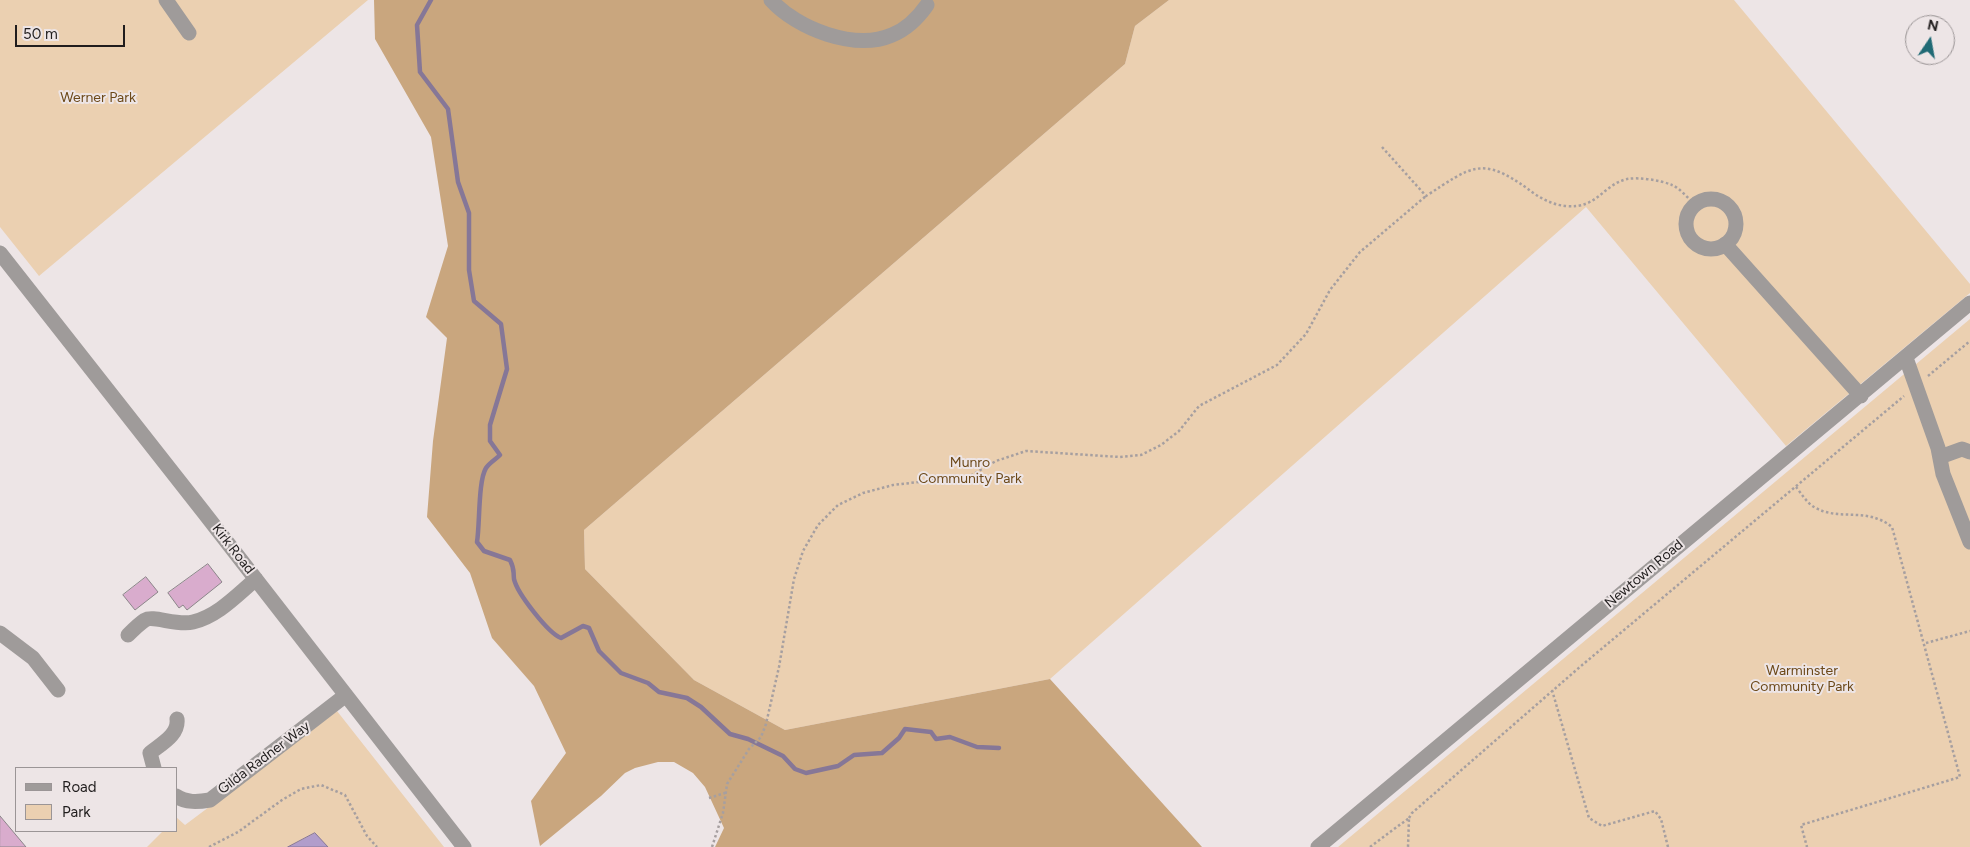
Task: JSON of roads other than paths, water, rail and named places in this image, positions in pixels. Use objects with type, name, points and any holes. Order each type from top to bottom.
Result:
[{"type":"street","points":[[166,0],[189,33]]},
{"type":"street","points":[[771,0],[786,14],[816,30],[834,36],[861,40],[891,36],[906,28],[927,5]]},
{"type":"street","points":[[1710,199],[1718,200],[1731,210],[1736,226],[1734,234],[1725,244],[1714,249],[1706,248],[1692,240],[1687,233],[1686,218],[1695,204],[1710,199]]},
{"type":"street","points":[[1725,244],[1860,396]]},
{"type":"street","name":"Kirk Road","points":[[0,253],[464,847]]},
{"type":"street","name":"Newtown Road","points":[[1318,847],[1970,303]]},
{"type":"street","points":[[1906,358],[1940,457],[1943,474],[1970,542]]},
{"type":"street","points":[[1940,457],[1962,449],[1970,452]]},
{"type":"street","points":[[128,635],[147,618],[159,618],[168,622],[182,624],[211,616],[256,579]]},
{"type":"street","points":[[0,633],[33,658],[58,690]]},
{"type":"street","name":"Gilda Radner Way","points":[[178,797],[182,800],[199,802],[210,800],[346,694]]},
{"type":"street","points":[[154,767],[150,753],[175,733],[178,727],[178,720]]},
{"type":"waterway","points":[[431,0],[417,25],[420,72],[448,109],[458,182],[469,213],[469,270],[474,301],[501,324],[507,369],[490,425],[490,441],[500,455],[487,466],[483,474],[477,542],[484,551],[510,560],[516,585],[541,621],[555,635],[561,638],[583,626],[589,628],[599,651],[621,673],[648,683],[659,692],[687,698],[701,707],[730,734],[748,739],[783,756],[795,769],[806,773],[838,766],[854,755],[882,753],[899,738],[905,729],[931,732],[936,739],[950,737],[977,747],[999,748]]},
{"type":"park label","name":"Werner Park","points":[[98,98]]},
{"type":"park label","name":"Munro Community Park","points":[[970,472]]},
{"type":"park label","name":"Warminster Community Park","points":[[1802,680]]}]
